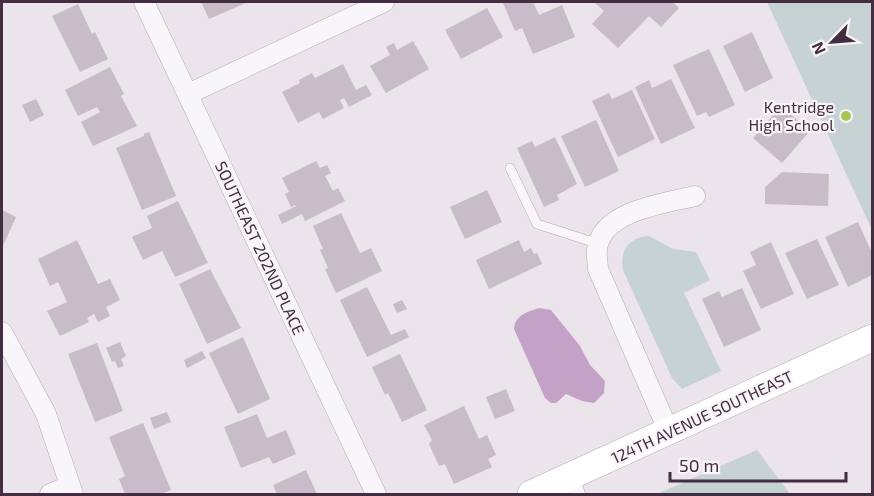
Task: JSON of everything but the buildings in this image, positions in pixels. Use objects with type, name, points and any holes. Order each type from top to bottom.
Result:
[{"type":"street","name":"SOUTHEAST 202ND PLACE","points":[[144,2],[376,495]]},
{"type":"street","points":[[188,94],[384,2]]},
{"type":"street","points":[[669,432],[598,269],[597,248],[606,230],[635,211],[695,196]]},
{"type":"street","points":[[2,332],[46,414],[71,490],[50,495]]},
{"type":"street","name":"124TH AVENUE SOUTHEAST","points":[[531,495],[572,486],[669,432],[873,338]]},
{"type":"lane","points":[[510,168],[537,224],[599,244]]},
{"type":"shaded area","name":"Kentridge High School","points":[[767,2],[872,2],[872,230]]},
{"type":"shaded area","points":[[649,236],[673,249],[696,252],[710,280],[684,293],[721,371],[682,389],[672,378],[623,270],[624,251],[627,246],[636,239]]},
{"type":"shaded area","points":[[539,308],[551,310],[580,346],[590,365],[605,381],[604,393],[594,403],[566,394],[556,403],[551,403],[545,398],[514,329],[519,317]]},
{"type":"shaded area","points":[[757,450],[790,494],[657,494]]},
{"type":"place","name":"Kentridge High School","points":[[846,116]]}]
